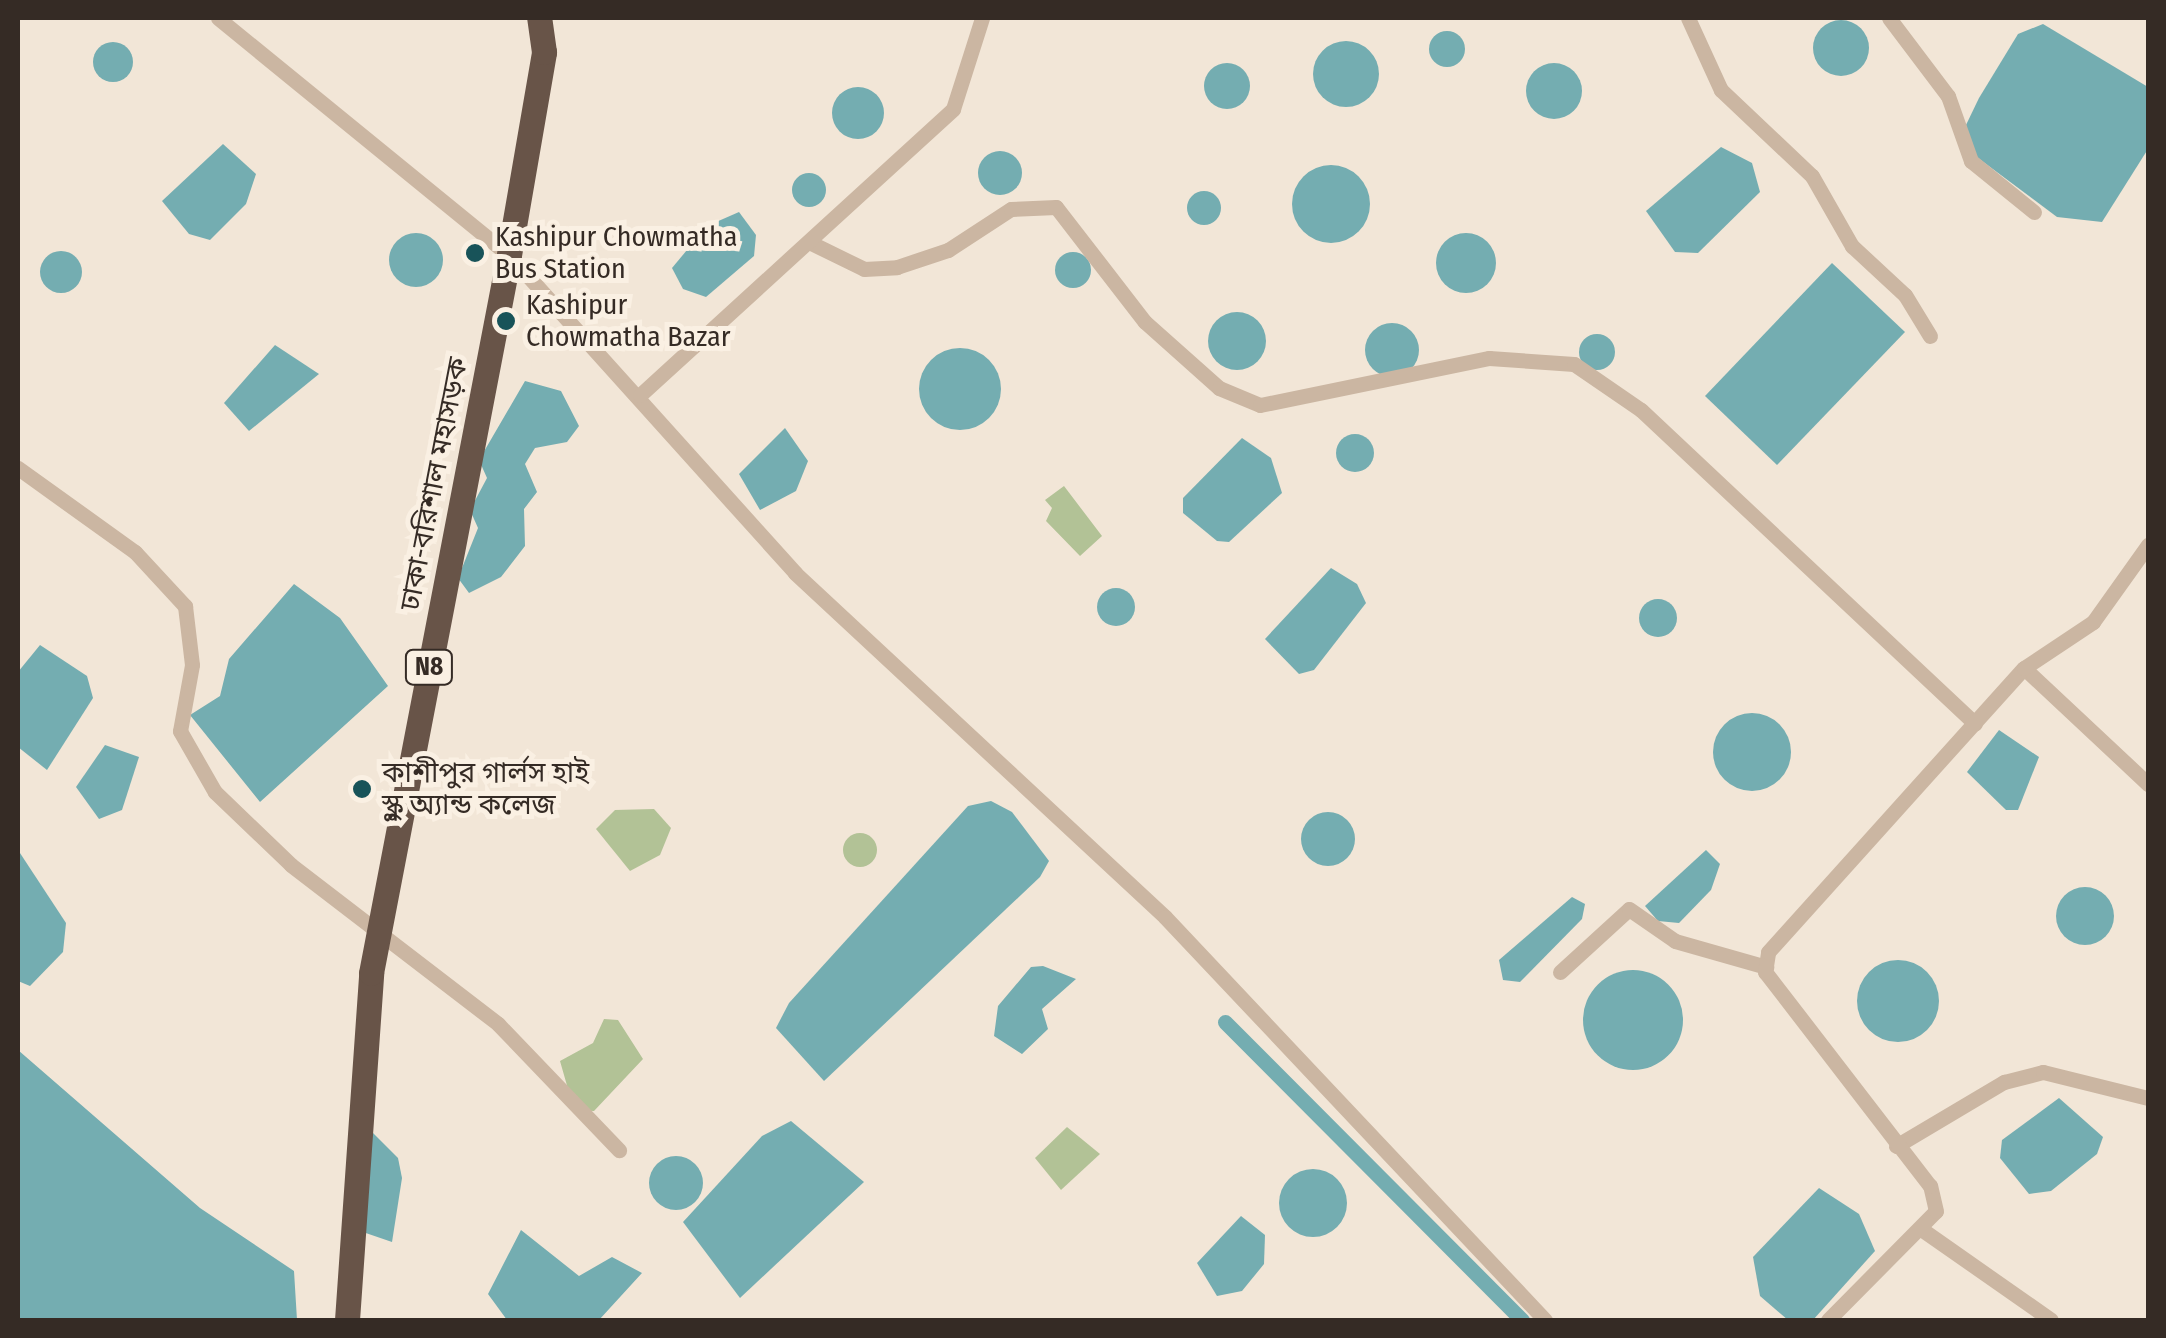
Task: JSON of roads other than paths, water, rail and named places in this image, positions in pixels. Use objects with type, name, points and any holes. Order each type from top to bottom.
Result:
[{"type":"highway","name":"ঢাকা-বরিশাল মহাসড়ক","points":[[347,1320],[379,924],[509,255],[544,52],[539,18]]},
{"type":"street","points":[[218,18],[509,255],[640,394],[794,573],[1165,917],[1545,1320]]},
{"type":"street","points":[[640,394],[953,109],[982,18]]},
{"type":"street","points":[[1688,18],[1721,90],[1812,176],[1852,246],[1905,296],[1930,336]]},
{"type":"street","points":[[1889,18],[1948,96],[1971,162],[2034,212]]},
{"type":"street","points":[[809,242],[864,269],[897,267],[948,250],[1012,208],[1056,207],[1145,322],[1218,388],[1260,406],[1488,358],[1574,364],[1641,410],[1974,724]]},
{"type":"street","points":[[18,468],[135,552],[185,606],[192,664],[180,731],[215,792],[291,865],[379,924],[498,1024],[620,1150]]},
{"type":"street","points":[[1766,967],[1768,952],[2024,668],[2093,622],[2148,545]]},
{"type":"street","points":[[2024,668],[2148,784]]},
{"type":"street","points":[[1560,972],[1628,909],[1676,941],[1766,967],[1896,1146],[1930,1186],[1936,1211],[1924,1231],[1828,1320]]},
{"type":"street","points":[[1896,1146],[2004,1082],[2043,1072],[2148,1098]]},
{"type":"street","points":[[1924,1231],[2050,1320]]},
{"type":"water","points":[[1841,20],[1861,28],[1869,48],[1861,68],[1841,76],[1821,68],[1813,48],[1821,28]]},
{"type":"water","points":[[2043,24],[2148,87],[2148,149],[2102,222],[2057,217],[1974,155],[1966,125],[1979,98],[2018,34]]},
{"type":"water","points":[[1447,31],[1460,36],[1465,49],[1460,62],[1447,67],[1434,62],[1429,49],[1434,36]]},
{"type":"water","points":[[1346,41],[1369,51],[1379,74],[1369,97],[1346,107],[1323,97],[1313,74],[1323,51]]},
{"type":"water","points":[[113,42],[127,48],[133,62],[127,76],[113,82],[99,76],[93,62],[99,48]]},
{"type":"water","points":[[1227,63],[1243,70],[1250,86],[1243,102],[1227,109],[1211,102],[1204,86],[1211,70]]},
{"type":"water","points":[[1554,63],[1574,71],[1582,91],[1574,111],[1554,119],[1534,111],[1526,91],[1534,71]]},
{"type":"water","points":[[858,87],[876,95],[884,113],[876,131],[858,139],[840,131],[832,113],[840,95]]},
{"type":"water","points":[[223,144],[256,174],[246,204],[210,240],[189,234],[162,201]]},
{"type":"water","points":[[1721,147],[1752,163],[1760,192],[1698,253],[1675,252],[1646,211]]},
{"type":"water","points":[[1000,151],[1016,157],[1022,173],[1016,189],[1000,195],[984,189],[978,173],[984,157]]},
{"type":"water","points":[[1331,165],[1346,168],[1358,177],[1367,189],[1367,219],[1358,231],[1346,240],[1331,243],[1316,240],[1304,231],[1295,219],[1292,204],[1295,189],[1304,177],[1316,168]]},
{"type":"water","points":[[809,173],[821,178],[826,190],[821,202],[809,207],[797,202],[792,190],[797,178]]},
{"type":"water","points":[[1204,191],[1216,196],[1221,208],[1216,220],[1204,225],[1192,220],[1187,208],[1192,196]]},
{"type":"water","points":[[739,212],[756,235],[754,256],[706,297],[683,289],[672,268],[707,226]]},
{"type":"water","points":[[416,233],[435,241],[443,260],[435,279],[416,287],[397,279],[389,260],[397,241]]},
{"type":"water","points":[[1466,233],[1487,242],[1496,263],[1487,284],[1466,293],[1445,284],[1436,263],[1445,242]]},
{"type":"water","points":[[61,251],[76,257],[82,272],[76,287],[61,293],[46,287],[40,272],[46,257]]},
{"type":"water","points":[[1073,252],[1086,257],[1091,270],[1086,283],[1073,288],[1060,283],[1055,270],[1060,257]]},
{"type":"water","points":[[1832,263],[1905,332],[1777,465],[1705,396]]},
{"type":"water","points":[[1237,312],[1257,321],[1266,341],[1257,361],[1237,370],[1217,361],[1208,341],[1217,321]]},
{"type":"water","points":[[1392,323],[1411,331],[1419,350],[1411,369],[1392,377],[1373,369],[1365,350],[1373,331]]},
{"type":"water","points":[[1597,334],[1609,340],[1615,352],[1609,364],[1597,370],[1585,364],[1579,352],[1585,340]]},
{"type":"water","points":[[275,345],[319,374],[249,431],[224,403]]},
{"type":"water","points":[[960,348],[976,351],[989,360],[998,373],[998,405],[989,418],[976,427],[960,430],[944,427],[931,418],[922,405],[919,389],[922,373],[931,360],[944,351]]},
{"type":"water","points":[[525,381],[561,391],[579,426],[567,442],[535,448],[525,464],[537,492],[524,509],[525,546],[501,577],[469,593],[458,578],[478,528],[470,510],[487,478],[479,460]]},
{"type":"water","points":[[785,428],[808,461],[796,491],[760,510],[739,474]]},
{"type":"water","points":[[1355,434],[1368,440],[1374,453],[1368,466],[1355,472],[1342,466],[1336,453],[1342,440]]},
{"type":"water","points":[[1242,438],[1271,458],[1282,493],[1229,542],[1217,541],[1183,513],[1183,498]]},
{"type":"water","points":[[1331,568],[1357,584],[1366,603],[1314,670],[1299,674],[1265,639]]},
{"type":"water","points":[[294,584],[340,618],[388,686],[260,802],[190,715],[220,696],[229,659]]},
{"type":"water","points":[[1116,588],[1130,593],[1135,607],[1130,621],[1116,626],[1102,621],[1097,607],[1102,593]]},
{"type":"water","points":[[1658,599],[1672,604],[1677,618],[1672,632],[1658,637],[1644,632],[1639,618],[1644,604]]},
{"type":"water","points":[[40,645],[87,676],[93,698],[47,770],[18,747],[18,672]]},
{"type":"water","points":[[1752,713],[1767,716],[1779,725],[1788,737],[1788,767],[1779,779],[1767,788],[1752,791],[1737,788],[1725,779],[1716,767],[1713,752],[1716,737],[1725,725],[1737,716]]},
{"type":"water","points":[[1999,730],[2039,757],[2018,810],[2006,810],[1967,772]]},
{"type":"water","points":[[105,745],[139,757],[122,810],[99,819],[76,787]]},
{"type":"water","points":[[991,801],[1012,812],[1049,861],[1040,877],[824,1081],[776,1028],[789,1003],[968,806]]},
{"type":"water","points":[[1328,812],[1347,820],[1355,839],[1347,858],[1328,866],[1309,858],[1301,839],[1309,820]]},
{"type":"water","points":[[18,850],[66,923],[63,952],[30,986],[18,981]]},
{"type":"water","points":[[1706,850],[1720,864],[1711,890],[1679,923],[1658,921],[1645,906]]},
{"type":"water","points":[[2085,887],[2105,896],[2114,916],[2105,936],[2085,945],[2065,936],[2056,916],[2065,896]]},
{"type":"water","points":[[1572,897],[1585,904],[1582,919],[1520,982],[1503,980],[1499,960]]},
{"type":"water","points":[[1898,960],[1914,963],[1927,972],[1936,985],[1936,1017],[1927,1030],[1914,1039],[1898,1042],[1882,1039],[1869,1030],[1860,1017],[1857,1001],[1860,985],[1869,972],[1882,963]]},
{"type":"water","points":[[1043,966],[1076,979],[1042,1009],[1048,1029],[1022,1054],[994,1036],[998,1006],[1031,967]]},
{"type":"water","points":[[1633,970],[1652,973],[1669,984],[1680,1001],[1680,1039],[1669,1056],[1652,1067],[1633,1070],[1614,1067],[1597,1056],[1586,1039],[1583,1020],[1586,1001],[1597,984],[1614,973]]},
{"type":"water","points":[[18,1050],[200,1208],[294,1271],[297,1320],[18,1320]]},
{"type":"water","points":[[2059,1098],[2103,1137],[2097,1154],[2051,1191],[2029,1194],[2000,1158],[2002,1140]]},
{"type":"water","points":[[791,1121],[864,1182],[740,1298],[683,1222],[762,1136]]},
{"type":"water","points":[[370,1130],[398,1158],[402,1178],[392,1242],[357,1230]]},
{"type":"water","points":[[676,1156],[695,1164],[703,1183],[695,1202],[676,1210],[657,1202],[649,1183],[657,1164]]},
{"type":"water","points":[[1313,1169],[1337,1179],[1347,1203],[1337,1227],[1313,1237],[1289,1227],[1279,1203],[1289,1179]]},
{"type":"water","points":[[1819,1188],[1859,1214],[1875,1251],[1813,1320],[1788,1320],[1760,1296],[1753,1257]]},
{"type":"water","points":[[1241,1216],[1265,1235],[1264,1264],[1242,1291],[1217,1296],[1197,1263]]},
{"type":"water","points":[[521,1230],[579,1276],[612,1257],[642,1273],[599,1320],[507,1320],[488,1294]]},
{"type":"waterway","points":[[1225,1022],[1522,1320]]},
{"type":"place","name":"Kashipur Chowmatha Bus Station","points":[[475,253]]},
{"type":"place","name":"Kashipur Chowmatha Bazar","points":[[506,321]]},
{"type":"place","name":"কাশীপুর গার্লস হাই স্কুল অ্যান্ড কলেজ","points":[[362,789]]}]
